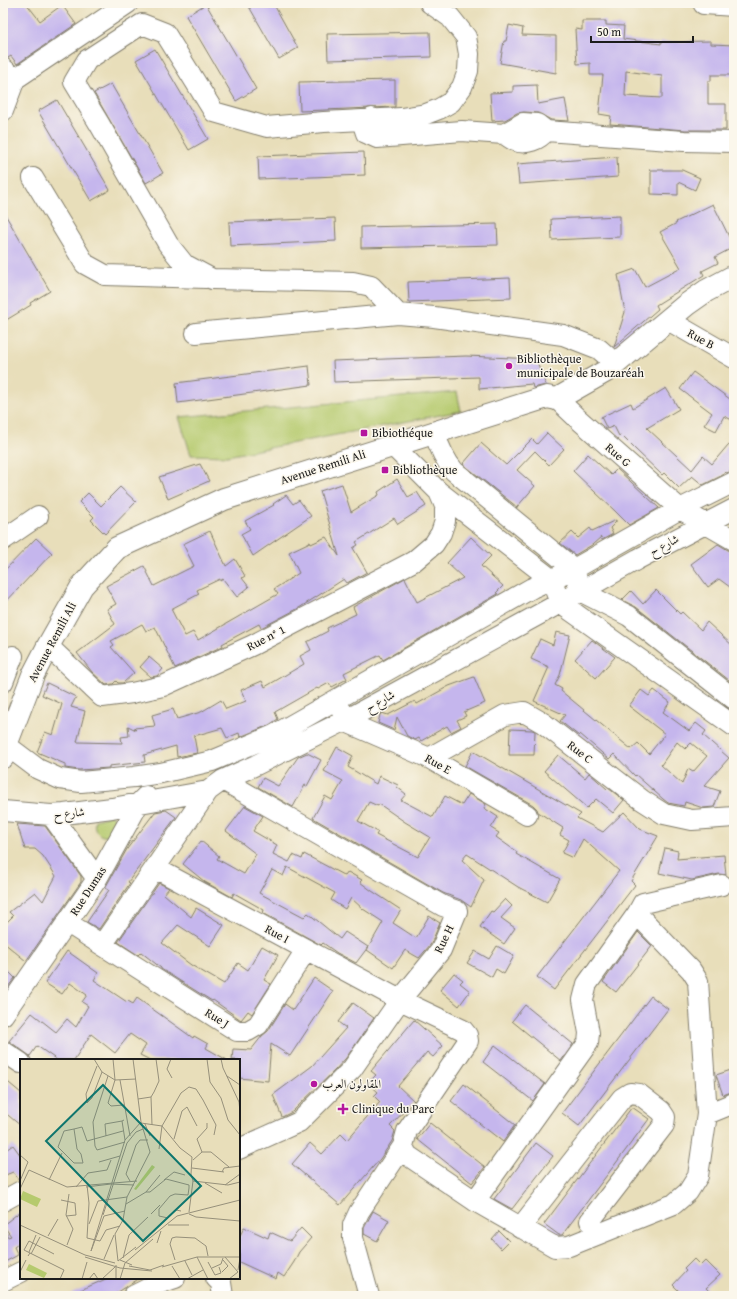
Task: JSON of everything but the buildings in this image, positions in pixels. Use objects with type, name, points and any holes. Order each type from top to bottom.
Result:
[{"type":"main road","points":[[704,3],[734,5]]},
{"type":"main road","name":"Avenue Remili Ali","points":[[4,751],[33,676],[48,646],[82,586],[117,548],[224,499],[547,397],[558,399],[608,370],[668,320],[706,291],[734,276]]},
{"type":"street","points":[[3,110],[9,74],[128,3]]},
{"type":"street","points":[[212,279],[184,264],[168,244],[74,82],[87,60],[142,24],[165,33],[214,112],[267,127],[372,118],[401,118],[426,114],[452,102],[462,87],[468,71],[466,37],[450,17],[430,3]]},
{"type":"street","points":[[372,118],[364,127],[366,133],[376,138],[462,131],[504,134],[515,141],[525,143],[541,138],[546,131],[684,141],[734,142]]},
{"type":"street","points":[[33,178],[85,264],[105,275],[353,282],[371,286],[398,314]]},
{"type":"street","points":[[196,333],[398,314],[434,316],[562,335],[599,348],[616,364]]},
{"type":"street","name":"Rue B","points":[[668,320],[734,358]]},
{"type":"street","name":"Rue G","points":[[558,399],[577,418],[680,509],[734,540]]},
{"type":"street","points":[[434,432],[445,460],[454,471],[574,569],[580,591],[629,616],[734,699]]},
{"type":"street","points":[[392,445],[439,492],[551,579],[560,603],[734,726]]},
{"type":"street","points":[[4,751],[60,779],[81,782],[134,777],[212,761],[274,735],[532,588],[574,569],[680,509],[734,482]]},
{"type":"street","name":"Rue n° 1","points":[[48,646],[102,697],[132,693],[163,686],[253,645],[414,561],[434,544],[441,533],[445,521],[445,506],[439,492]]},
{"type":"street","name":"شارع ح","points":[[3,811],[51,815],[112,808],[215,786],[344,721],[638,559],[734,509]]},
{"type":"street","points":[[3,540],[38,516]]},
{"type":"street","points":[[3,682],[13,656]]},
{"type":"street","points":[[360,686],[358,694],[361,701],[368,705],[372,705]]},
{"type":"street","points":[[329,704],[342,710],[344,721]]},
{"type":"street","name":"Rue C","points":[[429,758],[505,715],[524,712],[543,723],[642,800],[664,814],[692,820],[734,817]]},
{"type":"street","name":"Rue E","points":[[344,721],[429,758],[527,815]]},
{"type":"street","name":"Rue Dumas","points":[[3,1015],[97,879],[139,803],[174,770]]},
{"type":"street","points":[[102,945],[155,868],[215,786]]},
{"type":"street","name":"Rue H","points":[[215,786],[443,906],[457,911],[441,950],[400,1000],[352,1069],[299,1122],[240,1149]]},
{"type":"street","points":[[51,815],[97,879]]},
{"type":"street","name":"Rue I","points":[[155,868],[400,1000],[463,1030],[467,1035],[468,1040],[407,1131],[403,1146]]},
{"type":"street","points":[[475,1201],[588,1043],[589,1033],[583,1000],[587,984],[637,914],[643,903],[722,885]]},
{"type":"street","points":[[403,1146],[407,1155],[475,1201],[555,1248],[569,1246],[674,1204],[688,1192],[698,1176],[707,1114],[698,980],[691,970],[637,914]]},
{"type":"street","name":"Rue J","points":[[68,923],[237,1031],[248,1031],[258,1025],[306,950]]},
{"type":"street","points":[[3,1051],[20,1062]]},
{"type":"street","points":[[520,1228],[622,1098],[630,1093],[639,1094],[661,1111],[665,1117],[664,1125],[590,1221]]},
{"type":"street","points":[[707,1114],[734,1103]]},
{"type":"street","points":[[369,1296],[353,1238],[353,1225],[359,1212],[403,1146]]},
{"type":"street","points":[[3,1201],[20,1192]]},
{"type":"street","points":[[3,1281],[20,1272]]},
{"type":"street","points":[[133,1296],[157,1284],[172,1279]]},
{"type":"street","points":[[217,1279],[221,1283],[223,1296]]},
{"type":"green space","points":[[457,392],[461,411],[227,456],[191,455],[179,417]]},
{"type":"green space","points":[[112,815],[116,820],[116,827],[113,835],[102,836],[96,831],[94,824],[95,820]]},
{"type":"place","name":"Bibliothèque municipale de Bouzaréah","points":[[509,366]]},
{"type":"place","name":"Bibiothéque","points":[[364,433]]},
{"type":"place","name":"Bibliothèque","points":[[385,470]]},
{"type":"place","name":"المقاولون العرب","points":[[314,1084]]},
{"type":"place","name":"Clinique du Parc","points":[[343,1109]]}]
